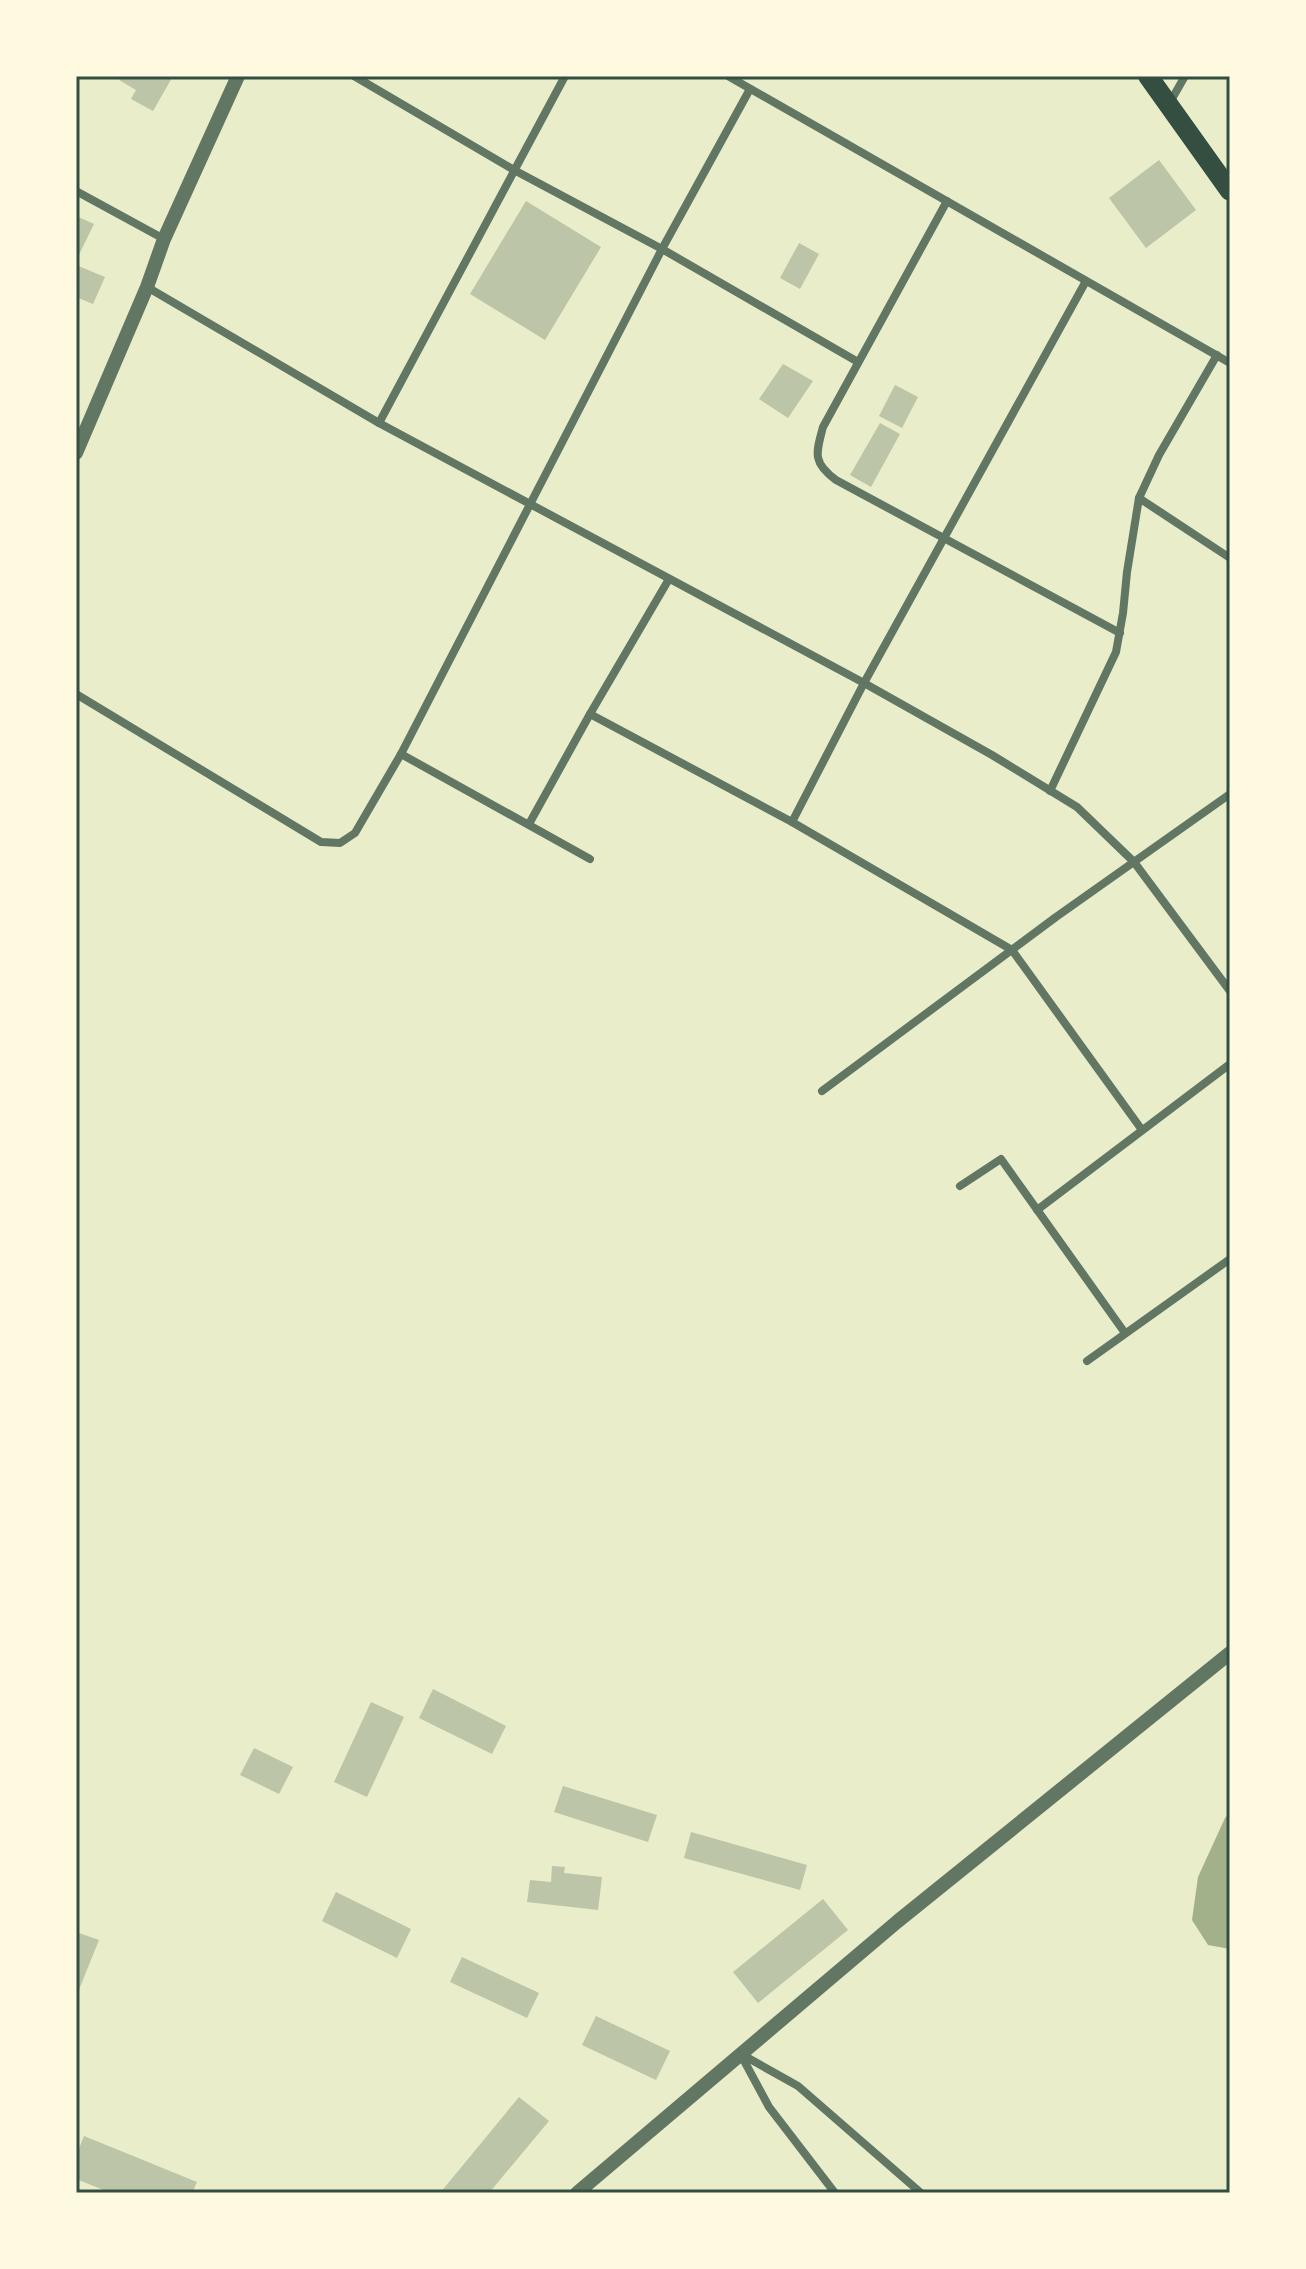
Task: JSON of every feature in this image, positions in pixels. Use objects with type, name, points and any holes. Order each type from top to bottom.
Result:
[{"type":"main road","points":[[1148,76],[1230,191]]},
{"type":"street","points":[[76,453],[147,287],[164,239],[238,76]]},
{"type":"street","points":[[354,76],[514,170],[662,249],[858,362]]},
{"type":"street","points":[[379,423],[565,76]]},
{"type":"street","points":[[728,76],[1230,363]]},
{"type":"street","points":[[1168,104],[1185,76]]},
{"type":"street","points":[[76,694],[321,842],[340,843],[355,833],[401,754],[662,249],[750,89]]},
{"type":"street","points":[[76,191],[164,239]]},
{"type":"street","points":[[947,201],[823,427],[817,462],[836,480],[1120,633]]},
{"type":"street","points":[[792,822],[864,683],[1086,281]]},
{"type":"street","points":[[147,287],[379,423],[864,683],[1077,807],[1134,862],[1230,991]]},
{"type":"street","points":[[1050,791],[1116,652],[1139,498],[1159,455],[1217,355]]},
{"type":"street","points":[[1139,498],[1230,558]]},
{"type":"street","points":[[529,824],[669,579]]},
{"type":"street","points":[[590,714],[792,822],[1012,950],[1142,1130]]},
{"type":"street","points":[[401,754],[590,859]]},
{"type":"street","points":[[822,1091],[1230,794]]},
{"type":"street","points":[[1037,1210],[1230,1064]]},
{"type":"street","points":[[960,1186],[1001,1159],[1125,1333]]},
{"type":"street","points":[[1087,1361],[1230,1259]]},
{"type":"street","points":[[577,2193],[898,1921],[1230,1653]]},
{"type":"street","points":[[741,2054],[769,2107],[835,2193]]},
{"type":"street","points":[[741,2054],[798,2086],[921,2193]]},
{"type":"shaded area","points":[[1230,1812],[1230,1949],[1208,1945],[1192,1920],[1198,1877]]},
{"type":"building","points":[[122,76],[173,76],[153,111],[131,99],[136,90],[119,80]]},
{"type":"building","points":[[1159,160],[1196,210],[1146,248],[1109,198]]},
{"type":"building","points":[[526,201],[601,247],[545,340],[470,294]]},
{"type":"building","points":[[76,216],[94,224],[76,261]]},
{"type":"building","points":[[799,243],[819,254],[800,289],[780,278]]},
{"type":"building","points":[[76,265],[105,277],[93,304],[76,297]]},
{"type":"building","points":[[783,364],[813,381],[788,418],[759,399]]},
{"type":"building","points":[[895,385],[918,397],[902,428],[879,416]]},
{"type":"building","points":[[880,423],[900,434],[871,487],[850,475]]},
{"type":"building","points":[[433,1689],[506,1726],[492,1754],[419,1718]]},
{"type":"building","points":[[371,1702],[404,1717],[367,1797],[334,1782]]},
{"type":"building","points":[[254,1748],[293,1767],[279,1794],[240,1775]]},
{"type":"building","points":[[563,1786],[657,1815],[648,1842],[554,1812]]},
{"type":"building","points":[[691,1832],[807,1865],[800,1890],[684,1858]]},
{"type":"building","points":[[552,1866],[565,1867],[564,1873],[602,1877],[598,1910],[527,1902],[530,1880],[551,1882]]},
{"type":"building","points":[[336,1892],[411,1929],[397,1958],[322,1921]]},
{"type":"building","points":[[823,1899],[848,1930],[758,2003],[733,1972]]},
{"type":"building","points":[[76,1932],[99,1940],[76,1997]]},
{"type":"building","points":[[462,1957],[539,1993],[527,2018],[450,1982]]},
{"type":"building","points":[[596,2016],[670,2051],[656,2080],[582,2045]]},
{"type":"building","points":[[519,2097],[549,2121],[489,2193],[440,2193]]},
{"type":"building","points":[[84,2136],[197,2182],[192,2193],[111,2193],[76,2179],[76,2156]]}]
